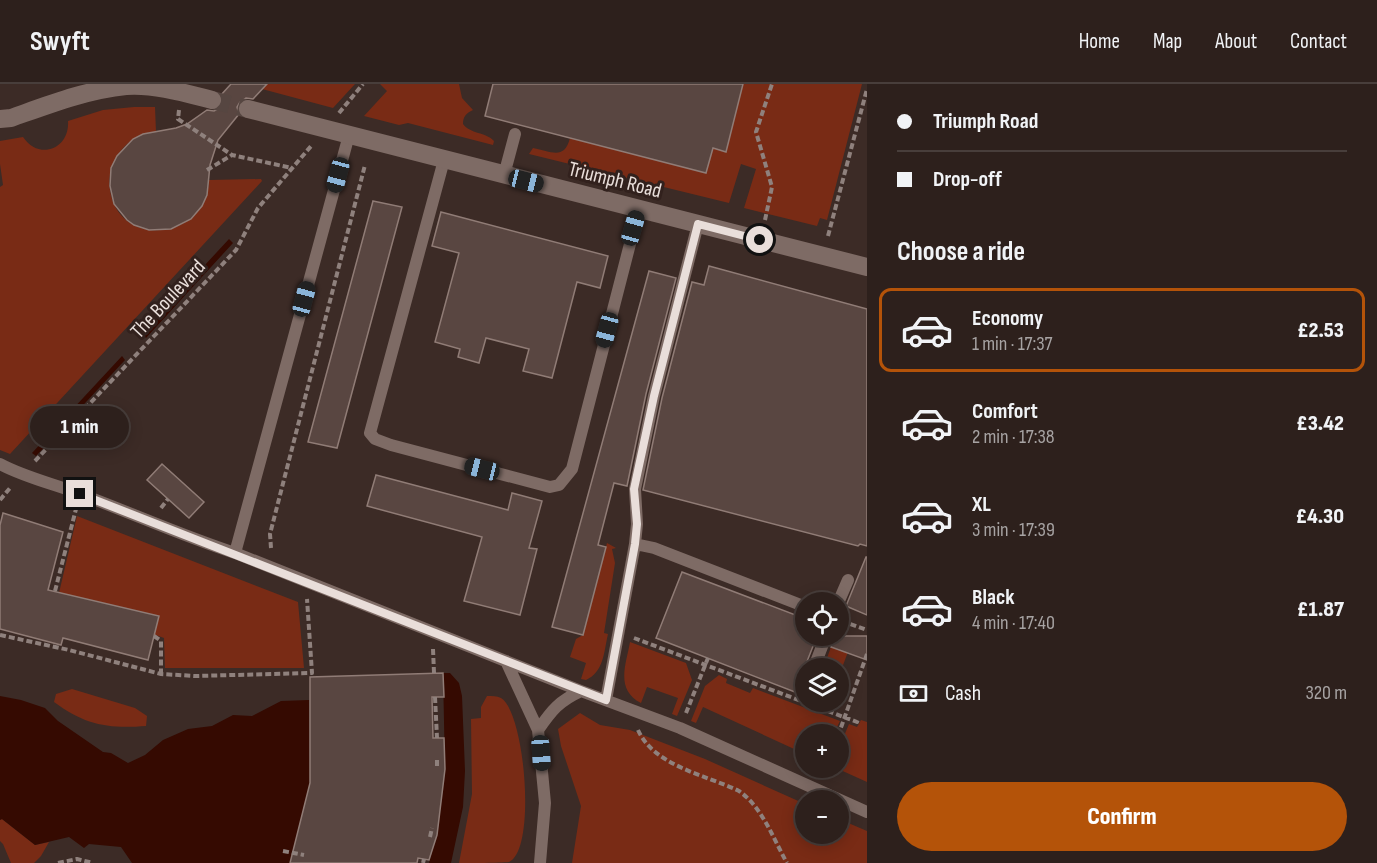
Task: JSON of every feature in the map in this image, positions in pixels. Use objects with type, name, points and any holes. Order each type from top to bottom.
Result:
[{"type":"street","points":[[0,119],[11,118],[89,88],[142,87],[180,92],[212,100]]},
{"type":"street","name":"Triumph Road","points":[[248,109],[867,267]]},
{"type":"lane","points":[[504,175],[515,134]]},
{"type":"lane","points":[[235,553],[349,135]]},
{"type":"lane","points":[[444,160],[370,433],[375,439],[391,445],[550,487],[559,485],[572,470],[639,209]]},
{"type":"lane","points":[[606,700],[635,544],[637,524],[634,489],[654,396],[698,224]]},
{"type":"lane","points":[[0,464],[189,538],[235,553],[680,728],[867,812]]},
{"type":"lane","points":[[635,544],[654,548],[795,602]]},
{"type":"lane","points":[[843,592],[848,580]]},
{"type":"lane","points":[[506,661],[538,730],[545,803],[540,863]]},
{"type":"lane","points":[[538,730],[553,708],[565,698],[581,691]]},
{"type":"path","points":[[332,120],[363,84]]},
{"type":"path","points":[[765,220],[772,187],[756,132],[772,84]]},
{"type":"path","points":[[828,236],[867,89]]},
{"type":"path","points":[[179,108],[178,119],[232,155],[292,168]]},
{"type":"path","name":"The Boulevard","points":[[30,466],[236,250],[258,208],[315,142]]},
{"type":"path","points":[[207,170],[232,155]]},
{"type":"path","points":[[274,552],[270,547],[270,534],[365,165]]},
{"type":"path","points":[[0,500],[11,488]]},
{"type":"path","points":[[55,591],[80,494]]},
{"type":"path","points":[[0,635],[161,674],[195,676],[312,673],[307,582]]},
{"type":"path","points":[[849,623],[867,630]]},
{"type":"path","points":[[620,633],[795,700]]},
{"type":"path","points":[[154,636],[161,641],[161,674]]},
{"type":"path","points":[[433,648],[434,673]]},
{"type":"path","points":[[844,724],[867,654]]},
{"type":"path","points":[[680,728],[708,658]]},
{"type":"path","points":[[435,697],[437,738]]},
{"type":"path","points":[[631,710],[642,739],[661,756],[739,790],[750,799],[758,809],[787,863]]},
{"type":"path","points":[[830,712],[857,722],[858,719]]},
{"type":"path","points":[[437,760],[437,769]]},
{"type":"path","points":[[430,837],[432,828]]},
{"type":"path","points":[[283,850],[304,855]]},
{"type":"path","points":[[58,863],[77,859],[93,863]]},
{"type":"shaded area","points":[[267,84],[355,84],[333,108],[262,89]]},
{"type":"shaded area","points":[[380,84],[459,84],[462,98],[473,110],[465,115],[463,124],[470,130],[491,138],[494,141],[493,145],[408,123],[399,125],[364,116],[387,91]]},
{"type":"shaded area","points":[[743,84],[862,84],[827,220],[820,218],[817,226],[744,208],[756,169],[741,164],[729,203],[529,154],[533,148],[560,152],[564,150],[570,138],[706,173],[713,148],[726,151]]},
{"type":"shaded area","points":[[155,107],[156,132],[139,136],[130,142],[121,150],[112,167],[110,190],[117,209],[129,222],[145,229],[162,230],[179,225],[194,215],[205,200],[209,180],[261,179],[262,181],[10,454],[0,450],[0,187],[3,185],[0,141],[23,137],[37,149],[52,149],[64,139],[68,121],[103,110]]},
{"type":"shaded area","points":[[229,239],[233,243],[146,338],[142,333]]},
{"type":"shaded area","points":[[122,356],[125,360],[36,456],[32,453]]},
{"type":"shaded area","points":[[77,516],[298,602],[304,668],[165,668],[164,638],[150,633],[159,616],[59,593]]},
{"type":"shaded area","points":[[607,543],[616,548],[612,549],[615,563],[604,633],[608,634],[600,666],[586,680],[581,679],[586,663],[570,657],[576,639],[583,635]]},
{"type":"shaded area","points":[[849,640],[852,641],[846,658],[827,658],[831,646],[849,646]]},
{"type":"shaded area","points":[[630,642],[686,663],[692,680],[677,716],[672,714],[678,698],[647,687],[641,703],[628,691],[624,676]]},
{"type":"shaded area","points":[[443,673],[450,673],[459,683],[462,696],[465,771],[463,807],[451,863],[429,863],[438,829],[445,770]]},
{"type":"shaded area","points":[[719,675],[727,679],[726,683],[750,693],[753,688],[795,704],[795,712],[816,712],[840,721],[838,724],[795,724],[795,749],[703,707],[696,723],[691,721],[705,686]]},
{"type":"shaded area","points":[[72,689],[135,708],[147,716],[146,726],[108,726],[76,716],[54,702],[56,694]]},
{"type":"shaded area","points":[[0,696],[45,708],[58,721],[103,752],[111,753],[128,763],[145,755],[163,740],[188,729],[212,726],[233,715],[252,716],[281,701],[309,700],[310,783],[290,863],[132,863],[121,847],[89,844],[84,848],[69,837],[35,845],[2,819],[0,820]]},
{"type":"shaded area","points":[[487,696],[501,698],[509,709],[516,728],[524,781],[523,833],[518,852],[509,862],[459,863],[472,794],[471,719],[481,718],[481,707]]},
{"type":"shaded area","points":[[580,713],[600,725],[630,730],[705,759],[795,800],[795,844],[849,844],[849,823],[867,831],[867,863],[572,863],[581,806],[561,746],[558,729]]},
{"type":"shaded area","points":[[861,720],[867,722],[867,782],[849,774],[849,724],[857,727]]},
{"type":"shaded area","points":[[2,819],[35,845],[49,842],[34,863],[11,863],[0,841],[0,820]]},
{"type":"building","points":[[231,84],[267,84],[253,99],[246,98],[240,102],[237,107],[239,114],[218,140],[210,165],[207,195],[202,206],[191,219],[171,229],[149,230],[127,220],[114,204],[110,186],[111,168],[117,156],[133,139],[143,134],[176,128],[187,124],[207,110],[214,111],[220,108],[223,102],[221,95]]},
{"type":"building","points":[[493,84],[743,84],[726,152],[713,148],[706,173],[485,116]]},
{"type":"building","points":[[373,201],[402,207],[337,448],[308,442]]},
{"type":"building","points":[[441,212],[608,256],[600,288],[577,282],[552,378],[523,371],[529,349],[486,338],[479,363],[458,357],[460,349],[435,342],[459,253],[432,246]]},
{"type":"building","points":[[709,266],[867,309],[867,546],[860,544],[858,546],[643,490],[662,398],[692,282],[704,285]]},
{"type":"building","points":[[649,271],[676,278],[646,394],[627,486],[614,483],[598,545],[606,547],[583,635],[552,627]]},
{"type":"building","points":[[162,464],[204,502],[189,518],[147,480]]},
{"type":"building","points":[[376,475],[508,510],[512,493],[542,501],[529,548],[537,549],[520,615],[464,601],[482,537],[367,506]]},
{"type":"building","points":[[3,513],[63,532],[48,590],[159,616],[148,660],[63,638],[61,645],[0,629],[0,525]]},
{"type":"building","points":[[867,557],[867,615],[849,607],[849,599]]},
{"type":"building","points":[[682,572],[795,615],[795,646],[813,646],[808,658],[795,658],[795,692],[656,638]]},
{"type":"building","points":[[849,636],[867,636],[867,660],[831,647],[849,646]]},
{"type":"building","points":[[443,673],[444,697],[432,697],[433,738],[444,738],[445,769],[437,835],[429,860],[418,858],[417,863],[290,863],[310,783],[310,677]]},
{"type":"tunnel","points":[[212,100],[248,109]]},
{"type":"route","points":[[80,494],[606,700],[635,544],[637,524],[634,489],[654,396],[698,224],[760,240]]}]
